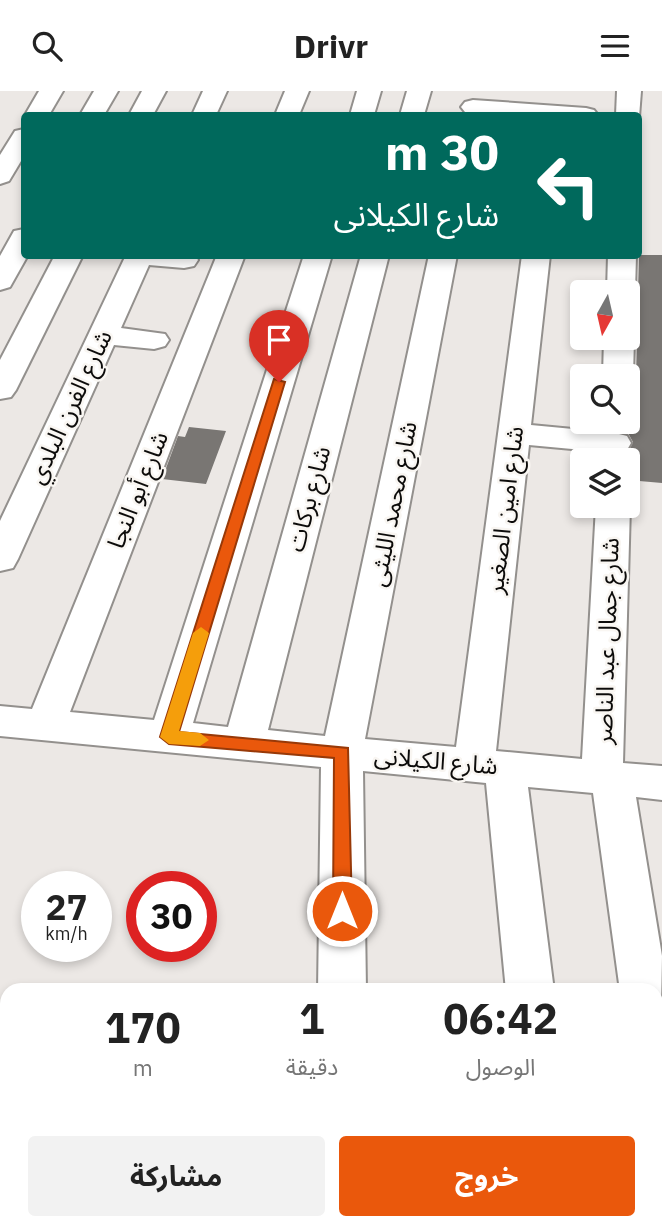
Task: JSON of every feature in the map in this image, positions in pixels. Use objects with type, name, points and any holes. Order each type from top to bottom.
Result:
[{"type":"street","points":[[39,112],[51,91]]},
{"type":"street","points":[[94,112],[106,91]]},
{"type":"street","points":[[142,112],[153,91]]},
{"type":"street","points":[[205,112],[215,91]]},
{"type":"street","points":[[288,112],[297,91]]},
{"type":"street","points":[[363,112],[369,91]]},
{"type":"street","points":[[413,112],[419,91]]},
{"type":"street","points":[[628,112],[629,91]]},
{"type":"street","points":[[474,105],[554,107],[574,112]]},
{"type":"street","points":[[0,176],[21,141]]},
{"type":"street","points":[[0,281],[21,242]]},
{"type":"street","points":[[0,390],[67,259]]},
{"type":"street","name":"شارع الفرن البلدي","points":[[0,559],[139,259]]},
{"type":"street","points":[[173,259],[184,260]]},
{"type":"street","name":"شارع أبو النجا","points":[[45,725],[230,259]]},
{"type":"street","points":[[169,737],[317,259]]},
{"type":"street","name":"شارع بركات","points":[[244,743],[373,259]]},
{"type":"street","name":"شارع محمد الليثى","points":[[342,983],[342,752],[442,259]]},
{"type":"street","name":"شارع امين الصغير","points":[[529,983],[489,766],[514,433],[536,259]]},
{"type":"street","points":[[621,280],[622,259]]},
{"type":"street","points":[[103,335],[154,340]]},
{"type":"street","points":[[514,433],[615,442]]},
{"type":"street","name":"شارع جمال عبد الناصر","points":[[612,518],[607,777],[642,983]]},
{"type":"street","name":"شارع الكيلانى","points":[[0,721],[662,783]]},
{"type":"building","points":[[642,255],[662,255],[662,483],[640,481],[640,448],[630,448],[633,442],[629,434],[640,434],[640,364],[636,364],[637,350],[640,350],[639,259],[642,259]]},
{"type":"building","points":[[189,427],[226,431],[206,484],[162,479],[178,436],[185,437]]},
{"type":"slow traffic","points":[[200,740],[169,737],[201,633]]},
{"type":"route","points":[[279,382],[169,737],[342,752],[342,911]]}]
